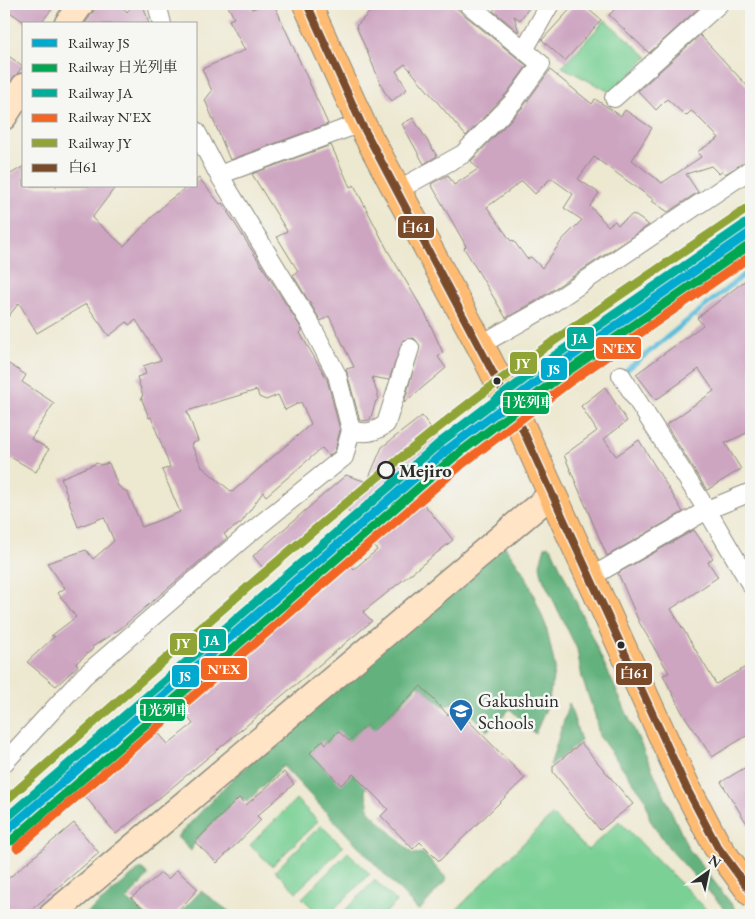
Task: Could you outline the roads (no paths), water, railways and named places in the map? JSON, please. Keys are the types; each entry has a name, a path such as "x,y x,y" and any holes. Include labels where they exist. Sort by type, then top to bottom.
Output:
{"main road":[{"path":"307,4 361,123 484,352 521,426 686,787 718,846 751,892"}],"street":[{"path":"67,22 80,4"},
{"path":"157,4 162,22"},
{"path":"396,191 463,154 515,100 540,64 468,4"},
{"path":"524,50 550,4"},
{"path":"614,98 719,4"},
{"path":"4,117 22,89"},
{"path":"219,175 361,123"},
{"path":"4,763 84,676 246,536 344,457 351,430 337,376 310,323 219,175 198,135"},
{"path":"484,352 542,310 751,169"},
{"path":"351,430 361,433 376,431 386,424 410,348"},
{"path":"621,375 707,510 751,585"},
{"path":"591,576 707,510 751,492"},
{"path":"52,915 552,494"}],"waterway":[{"path":"623,373 751,269"}],"rail line":[{"name":"JY","path":"4,802 270,568 434,431 550,343 751,206"},
{"name":"JA","path":"4,820 442,441 553,357 745,224"},
{"name":"JS","path":"4,833 448,449 559,365 751,232"},
{"name":"日光列車","path":"11,841 454,457 565,373 751,244"},
{"name":"N'EX","path":"17,848 461,465 571,381 751,256"}],"place":[{"name":"Mejiro","path":"386,470"},
{"name":"Gakushuin Schools","path":"461,732"}]}
